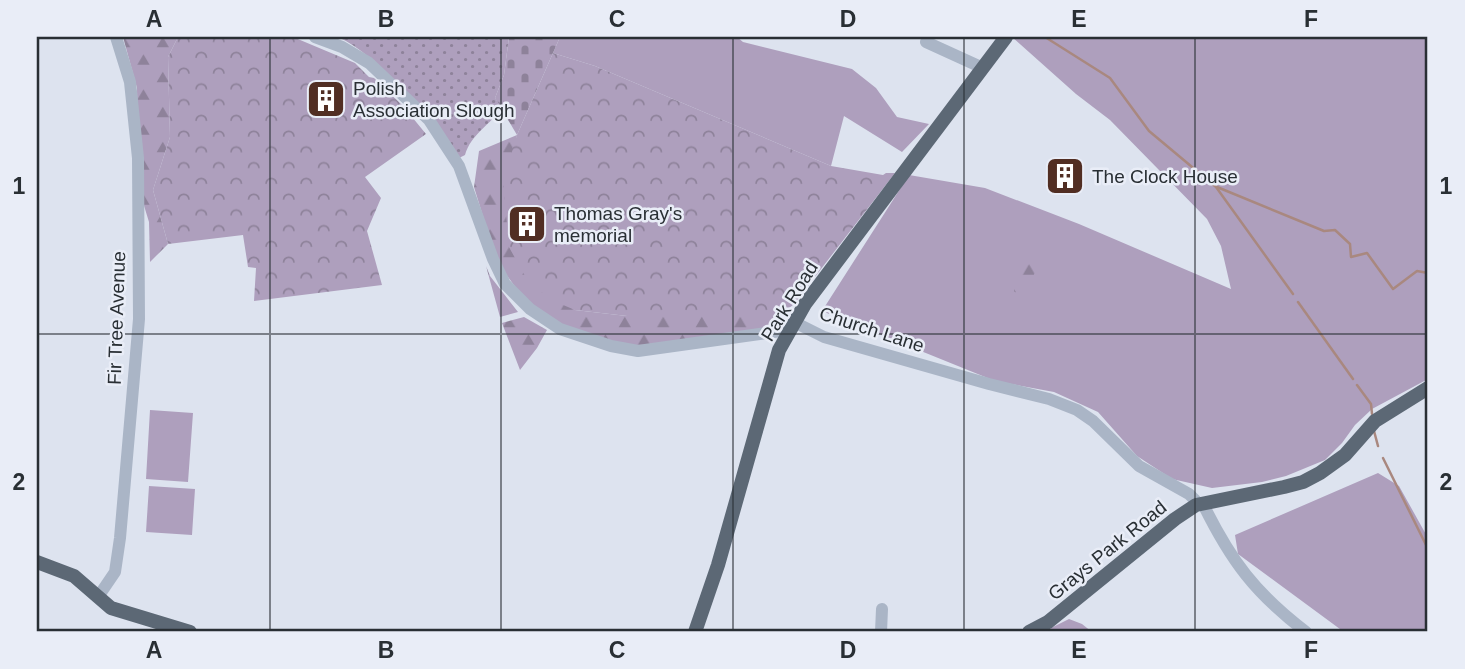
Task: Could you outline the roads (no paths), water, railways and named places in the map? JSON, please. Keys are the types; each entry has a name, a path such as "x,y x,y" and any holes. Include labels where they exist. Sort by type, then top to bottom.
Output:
{"main road":[{"name":"Park Road","path":"695,632 718,565 779,350 805,304 1006,37"},
{"name":"Grays Park Road","path":"1029,632 1048,622 1175,519 1199,504 1303,482 1345,455 1375,421 1428,388"},
{"path":"37,562 74,576 111,608 190,632"}],"street":[{"name":"Fir Tree Avenue","path":"97,597 115,572 139,319 138,158 130,82 116,37"},
{"name":"Church Lane","path":"315,37 342,47 369,63 429,120 459,166 493,259 505,284 530,309 560,329 611,346 638,351 781,331 798,324 824,337 1049,399 1077,410 1093,421 1139,466 1189,494 1199,504"},
{"path":"926,42 983,68"},
{"path":"1199,504 1254,587 1306,632"},
{"path":"881,632 882,609"}],"waterway":[{"path":"1045,37 1110,78 1149,131 1216,187 1293,294"},
{"path":"1217,187 1324,231 1335,230 1350,244 1351,257 1367,253 1393,289 1417,271 1428,273"},
{"path":"1298,302 1353,379"},
{"path":"1357,385 1371,404 1372,414"},
{"path":"1374,431 1378,446"},
{"path":"1383,458 1428,549"}],"place":[{"name":"Polish Association Slough","path":"326,99"},
{"name":"The Clock House","path":"1065,176"},
{"name":"Thomas Gray's memorial","path":"527,224"}]}
